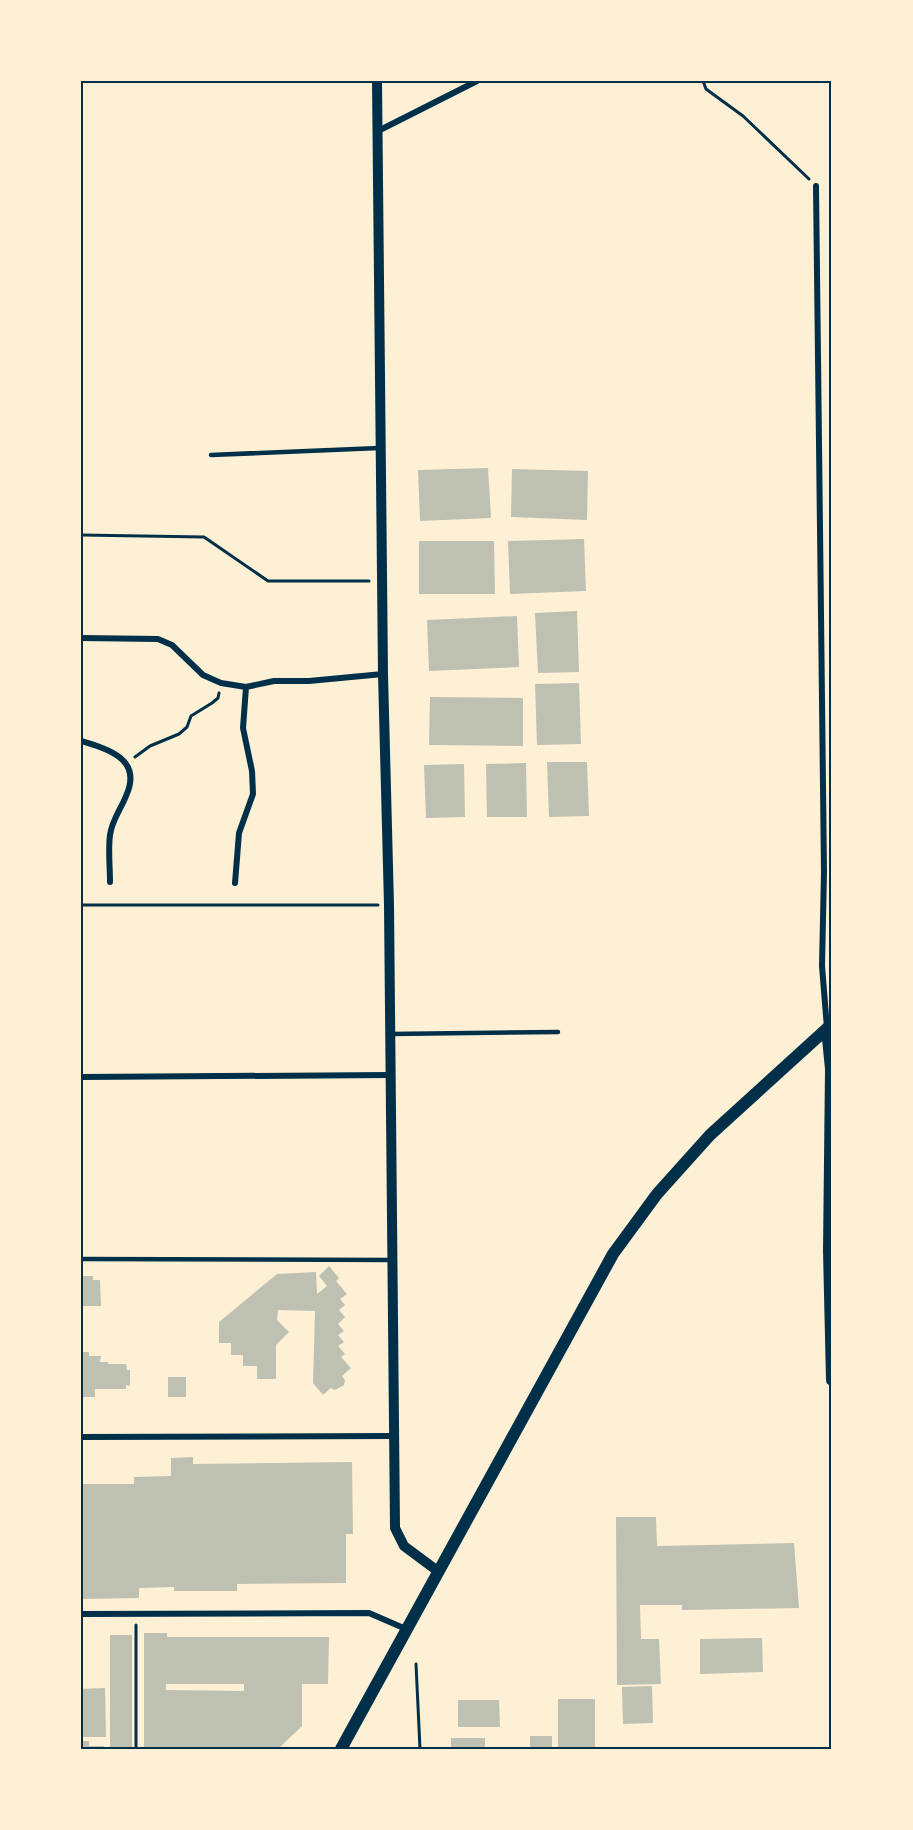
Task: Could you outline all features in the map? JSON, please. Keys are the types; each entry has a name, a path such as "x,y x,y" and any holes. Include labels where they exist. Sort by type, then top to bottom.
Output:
{"main road":[{"path":"829,1027 832,1380"},
{"path":"340,1749 613,1254 657,1194 710,1135 829,1027"}],"street":[{"path":"376,81 383,674 389,905 395,1528 404,1546 438,1572"},
{"path":"377,131 477,81"},
{"path":"816,186 824,872 822,966 829,1027"},
{"path":"81,638 158,639 172,645 203,675 221,683 246,687 274,681 309,681 383,674"},
{"path":"235,883 239,833 253,794 252,771 243,728 246,687"},
{"path":"81,741 117,754 126,762 130,778 127,794 117,812 110,834 110,882"},
{"path":"81,1077 390,1075"},
{"path":"81,1437 393,1436"},
{"path":"81,1614 369,1613 406,1629"}],"lane":[{"path":"211,455 382,448"},
{"path":"390,1034 558,1032"},
{"path":"81,1259 392,1260"}],"path":[{"path":"703,81 706,89 743,116 816,186"},
{"path":"81,535 204,537 268,581 383,581"},
{"path":"126,762 150,746 159,744 187,728 191,716 218,698 220,688"},
{"path":"81,905 389,905"},
{"path":"136,1614 136,1749"},
{"path":"416,1664 420,1749"}],"building":[{"path":"488,468 491,518 420,521 418,470"},
{"path":"512,469 588,471 587,520 511,517"},
{"path":"584,539 586,591 510,594 508,541"},
{"path":"419,541 494,541 495,594 419,594"},
{"path":"577,611 579,672 538,673 535,613"},
{"path":"517,616 519,667 429,671 427,620"},
{"path":"579,683 581,744 537,745 535,684"},
{"path":"430,697 523,698 523,746 429,745"},
{"path":"547,762 587,762 589,816 549,817"},
{"path":"526,763 527,817 487,817 486,764"},
{"path":"464,764 465,817 426,818 424,765"},
{"path":"329,1266 339,1278 336,1281 347,1294 340,1299 345,1305 339,1310 345,1317 338,1324 344,1331 338,1335 344,1342 338,1346 345,1354 341,1357 351,1368 342,1376 345,1380 344,1385 335,1390 331,1388 323,1395 313,1383 315,1311 278,1310 277,1320 289,1332 276,1345 276,1379 257,1379 257,1366 243,1366 243,1355 231,1355 231,1343 219,1343 219,1322 277,1274 316,1272 317,1294 327,1286 319,1276"},
{"path":"81,1276 93,1276 93,1280 100,1280 101,1306 81,1306"},
{"path":"81,1352 89,1352 89,1356 101,1356 100,1362 126,1364 127,1370 130,1370 130,1386 126,1385 126,1389 95,1389 95,1397 81,1397"},
{"path":"168,1377 186,1377 186,1397 168,1397"},
{"path":"193,1457 193,1464 352,1462 353,1534 346,1534 346,1583 237,1584 237,1591 174,1591 174,1587 139,1588 139,1598 81,1599 81,1484 134,1484 134,1477 171,1476 171,1458"},
{"path":"616,1517 656,1517 657,1546 794,1543 799,1608 682,1610 682,1605 640,1605 641,1639 659,1639 661,1684 617,1685"},
{"path":"144,1633 167,1633 167,1637 329,1637 328,1684 302,1684 302,1726 278,1749 144,1749","holes":["166,1684 244,1684 244,1691 166,1690"]},
{"path":"110,1635 132,1635 132,1749 110,1749"},
{"path":"762,1638 763,1672 700,1674 700,1639"},
{"path":"652,1686 653,1723 623,1724 622,1687"},
{"path":"105,1688 106,1737 81,1737 81,1689"},
{"path":"558,1699 595,1699 595,1749 558,1749"},
{"path":"458,1700 499,1700 500,1727 458,1727"},
{"path":"530,1736 552,1736 552,1749 530,1749"},
{"path":"451,1738 485,1738 485,1749 451,1749"},
{"path":"81,1741 89,1741 89,1746 104,1746 104,1749 81,1749"}]}
